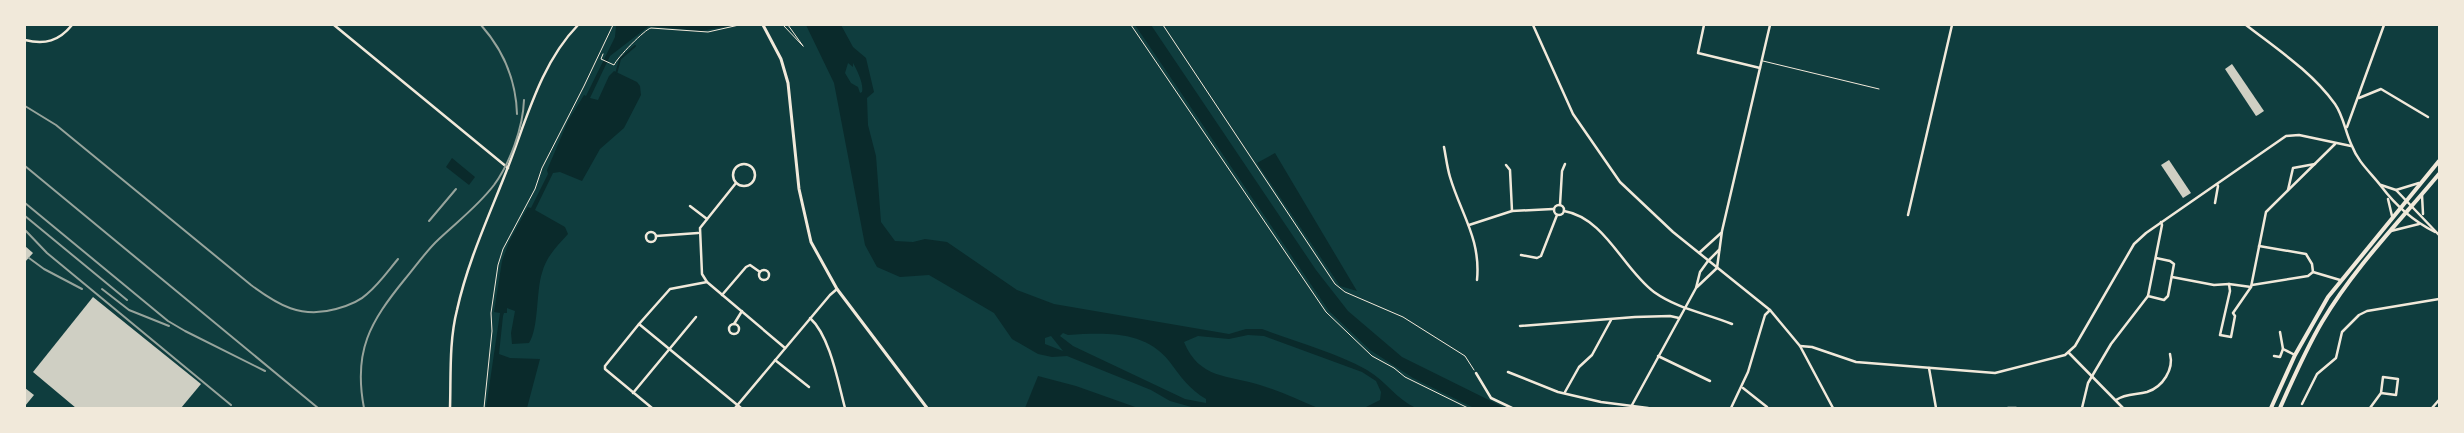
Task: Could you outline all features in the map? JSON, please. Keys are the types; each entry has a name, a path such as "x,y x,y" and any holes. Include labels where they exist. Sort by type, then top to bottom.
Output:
{"main road":[{"path":"763,25 773,42 786,72 799,189 808,235 818,258 837,290 927,408"},
{"path":"2280,408 2322,321 2350,280 2390,232 2421,182 2439,161"},
{"path":"2271,408 2311,323 2340,280 2392,216 2403,211 2409,203 2422,195 2439,174"}],"street":[{"path":"25,40 46,43 57,40 72,25"},
{"path":"334,25 508,168"},
{"path":"450,408 456,311 466,276 539,85 552,58 563,41 578,25"},
{"path":"1533,25 1573,114 1627,190 1699,253 1770,310 1800,346 1833,408"},
{"path":"1704,25 1698,53 1760,68"},
{"path":"1696,288 1717,268 1722,231 1770,25"},
{"path":"1908,215 1952,25"},
{"path":"2246,25 2313,78 2335,104 2346,126 2351,146 2388,198 2419,224 2439,235"},
{"path":"2346,126 2359,98 2384,25"},
{"path":"2359,98 2381,89 2428,117"},
{"path":"1800,346 1812,347 1856,362 1995,373 2069,353 2075,346 2134,244 2161,222 2286,136 2299,135 2351,146"},
{"path":"2229,284 2227,312 2220,335 2231,337 2235,316 2233,313 2251,286 2266,212 2335,143"},
{"path":"1444,147 1450,177 1475,243 1478,263 1477,280"},
{"path":"745,164 752,167 755,173 752,182 743,186 736,183 733,176 737,166 745,164"},
{"path":"1565,164 1562,171 1560,205 1564,211 1582,218 1596,228 1640,279 1654,292 1684,309 1732,324"},
{"path":"2288,190 2293,168 2315,164"},
{"path":"1506,165 1510,170 1512,211"},
{"path":"2396,190 2421,182"},
{"path":"736,183 698,233 702,274 707,282 786,348"},
{"path":"2215,203 2217,184"},
{"path":"2380,185 2396,190 2423,216 2435,232"},
{"path":"2422,195 2423,216"},
{"path":"2388,198 2392,216"},
{"path":"1469,225 1512,211 1554,209 1560,205"},
{"path":"690,206 707,219"},
{"path":"1554,209 1557,215"},
{"path":"1521,255 1541,256 1557,215 1564,211"},
{"path":"2082,408 2088,383 2111,344 2148,296 2161,222"},
{"path":"2390,232 2419,224"},
{"path":"1699,253 1722,231"},
{"path":"656,236 698,233"},
{"path":"2259,246 2306,254 2312,264 2313,272"},
{"path":"1632,405 1696,288 1700,272 1708,260 1719,250"},
{"path":"2148,296 2164,300 2168,296 2172,277 2174,264 2170,261 2156,258"},
{"path":"722,295 746,267 750,265 760,272 764,270 769,274 768,278 763,280 759,277 760,272"},
{"path":"2313,272 2340,280"},
{"path":"2172,277 2214,285 2251,286 2308,276 2313,272"},
{"path":"652,408 606,370 605,366 670,289 707,282"},
{"path":"736,407 810,318 830,295 837,290"},
{"path":"2302,404 2317,374 2336,358 2342,332 2359,315 2367,311 2439,299"},
{"path":"1731,408 1742,388 1765,315 1770,310"},
{"path":"734,324 739,330 733,334 729,328 734,324 742,311"},
{"path":"2227,312 2233,313"},
{"path":"1520,326 1670,316 1679,318"},
{"path":"633,393 696,317"},
{"path":"810,318 819,329 834,368 845,408"},
{"path":"1565,392 1579,367 1592,354 1611,319"},
{"path":"639,324 736,407 741,408"},
{"path":"2274,356 2280,357 2283,349 2280,332"},
{"path":"2283,349 2295,355"},
{"path":"2069,353 2123,408"},
{"path":"2116,400 2124,395 2148,392 2154,388 2165,378 2170,369 2172,362 2170,354"},
{"path":"1658,356 1710,381"},
{"path":"775,360 810,387"},
{"path":"1929,368 1936,408"},
{"path":"1508,372 1558,392 1565,392 1601,402 1648,408"},
{"path":"1476,373 1491,398 1512,408"},
{"path":"2370,408 2381,393 2383,377 2398,379 2396,395 2381,393"},
{"path":"1742,388 1767,407"},
{"path":"2432,408 2439,400"},
{"path":"2008,408 2016,408"}],"lane":[{"path":"484,408 492,332 491,313 500,257 535,189 542,168 613,25"},
{"path":"1762,60 1879,89"}],"path":[{"path":"604,54 601,59 614,65 617,59 647,29 658,27 708,32 740,25"},
{"path":"783,25 802,47 788,25"},
{"path":"1130,25 1326,312 1372,356 1394,368 1405,377 1468,408"},
{"path":"1163,25 1335,284 1345,292 1403,317 1465,356 1476,373"}],"water":[{"path":"616,25 733,25 701,31 649,26 610,56 590,98 598,100 609,76 614,71 637,82 640,86 641,95 624,128 600,149 582,181 560,172 553,173 535,210 565,227 568,234 552,252 544,267 540,281 536,319 529,343 512,344 511,333 515,311 507,308 507,313 504,313 503,316 499,354 510,358 540,359 527,408 486,408 500,313 494,312 502,261 509,242 528,207 531,208 548,174 547,170 568,121 584,95 586,96 615,37"},
{"path":"806,25 841,25 853,47 866,58 874,92 867,98 868,125 876,156 881,222 895,241 913,242 925,239 947,242 1017,290 1054,304 1229,334 1246,329 1262,329 1329,353 1367,370 1403,400 1416,408 1350,408 1366,407 1380,400 1381,392 1376,381 1362,372 1264,336 1248,335 1229,339 1198,336 1184,342 1190,354 1198,363 1216,374 1267,387 1318,408 1195,408 1170,401 1151,390 1067,356 1052,357 1038,354 1012,339 994,313 929,275 900,277 877,267 865,245 834,83","holes":["848,63 853,67 853,63 860,77 862,85 862,92 860,93 858,87 851,83 845,73","1063,333 1068,335 1109,334 1136,339 1148,344 1169,361 1190,387 1206,399 1206,403 1185,399 1073,346 1060,336","1051,336 1063,351 1045,344 1045,338"]},
{"path":"1135,25 1151,25 1316,270 1348,311 1402,357 1505,408 1474,408 1413,378 1370,350 1329,311"},
{"path":"1275,153 1357,291 1340,286 1257,163"},
{"path":"452,158 475,177 469,185 446,167"},
{"path":"1038,376 1076,386 1138,408 1025,408"}],"building":[{"path":"2232,64 2264,111 2256,116 2225,69"},
{"path":"2169,160 2191,193 2183,198 2161,165"},
{"path":"25,246 33,253 25,262"},
{"path":"93,297 201,384 181,408 76,408 33,372"},
{"path":"25,388 34,395 25,406"}],"waterway":[{"path":"616,74 620,59 635,46"}],"railway":[{"path":"481,25 496,45 507,66 514,89 517,114"},
{"path":"364,408 361,388 363,353 367,338 374,324 382,309 430,248 475,207 494,185 515,145 524,100"},
{"path":"25,106 56,125 251,285 271,299 290,308 301,311 323,312 353,303 371,290 398,259"},
{"path":"25,166 318,408"},
{"path":"429,221 456,189"},
{"path":"25,203 168,321 265,371"},
{"path":"25,216 127,300"},
{"path":"25,230 47,253 231,405"},
{"path":"29,258 44,269 82,289"},
{"path":"102,289 129,310 169,326"}]}
